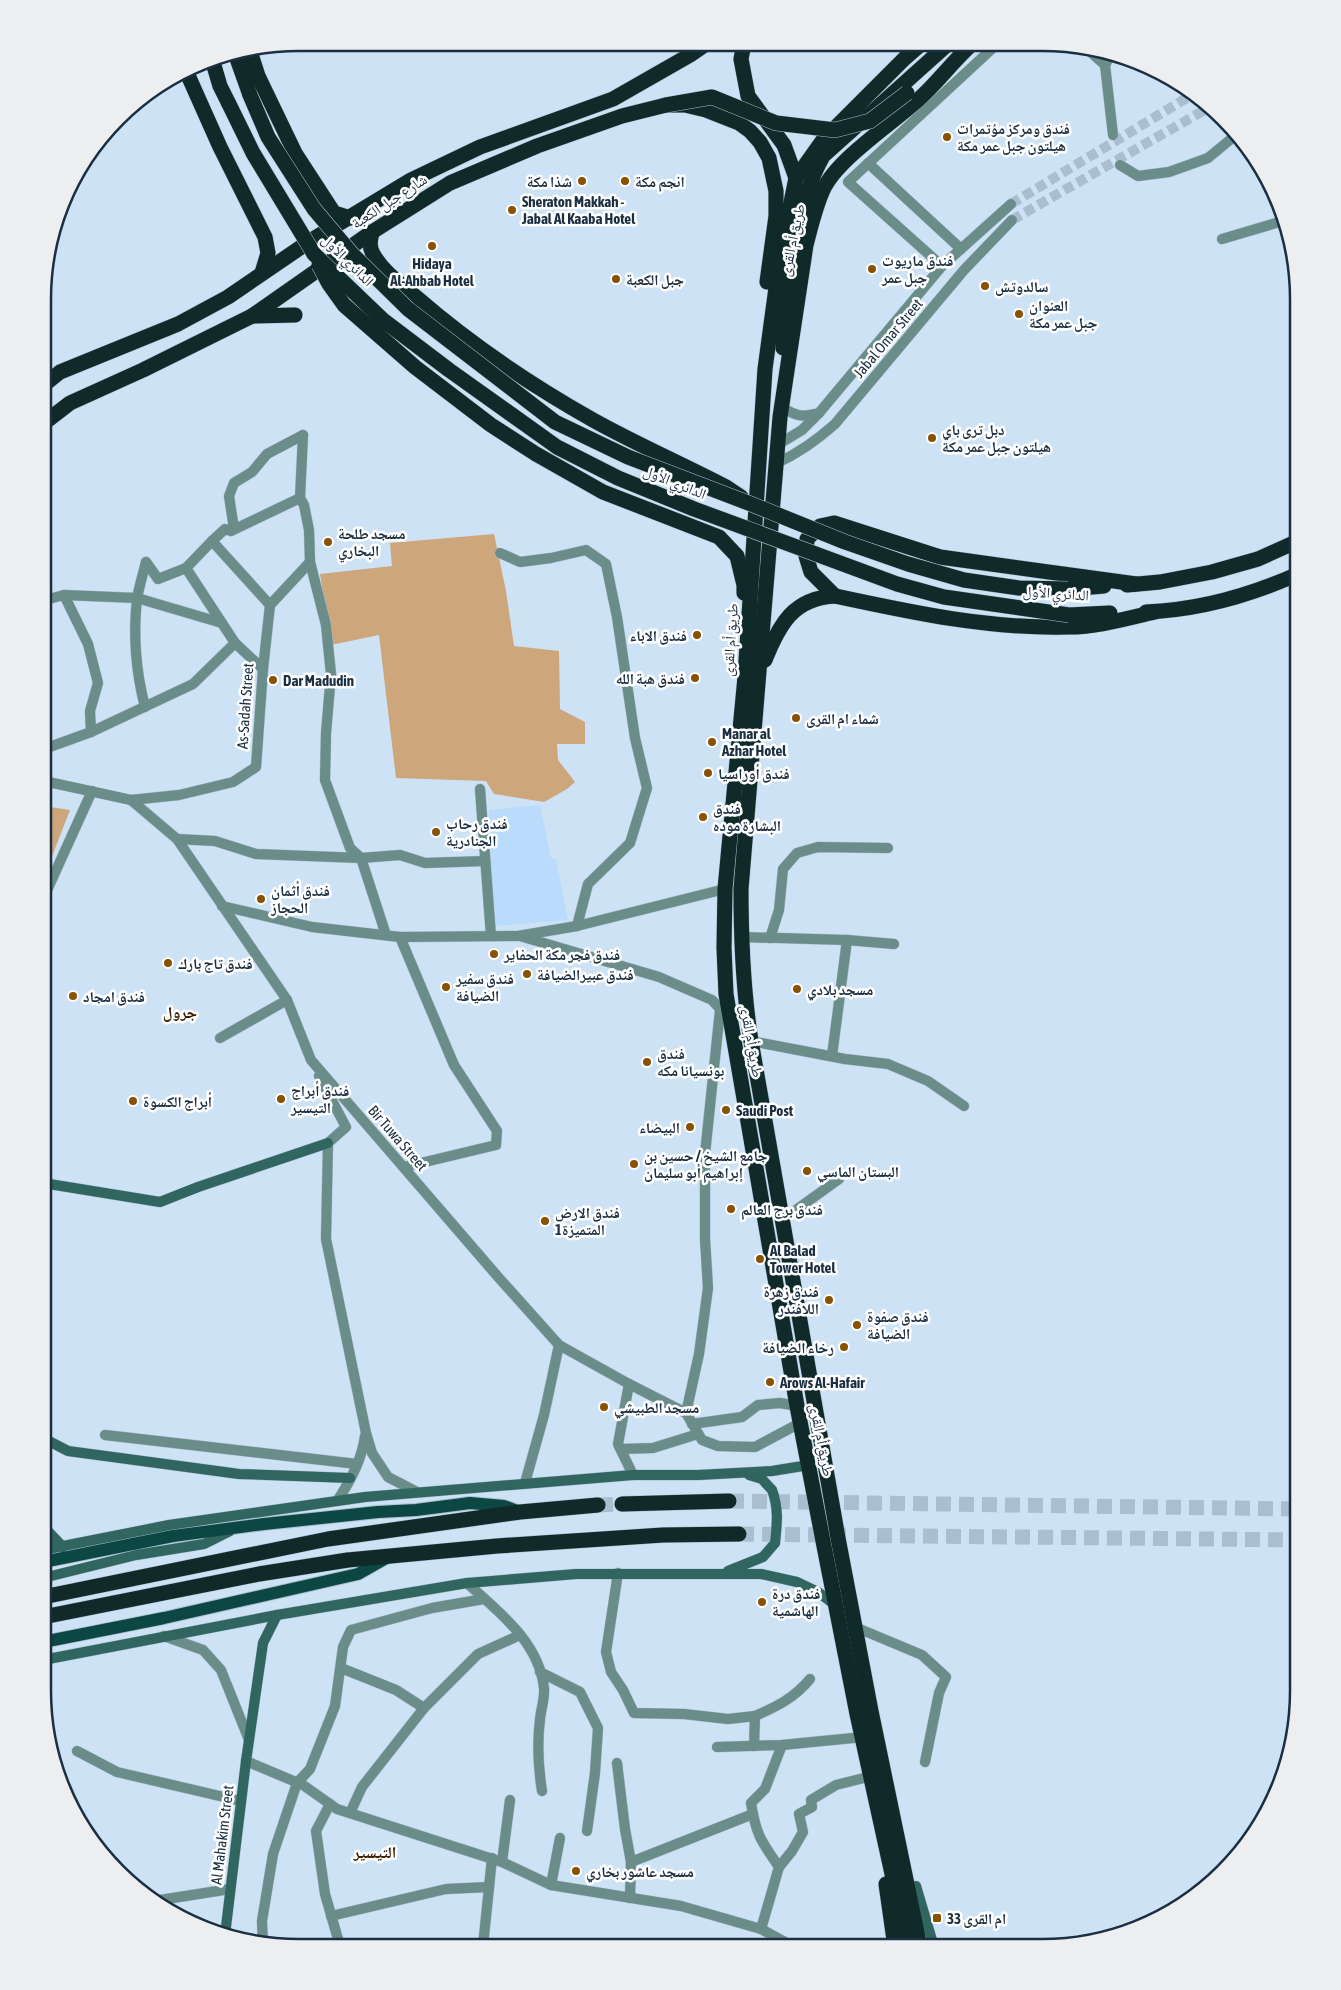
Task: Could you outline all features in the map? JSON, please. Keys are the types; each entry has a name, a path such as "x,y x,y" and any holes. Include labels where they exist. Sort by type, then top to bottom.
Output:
{"highway":[{"name":"شارع جبل الكعبة","path":"51,379 60,372 178,324 228,297 310,241 411,180 480,147 613,99 696,51"},
{"path":"743,51 741,60 748,96 784,145 796,178"},
{"name":"طريق أم القرى","path":"895,1855 877,1778 854,1627 744,1001 741,889 765,369 778,273 796,178 823,140 913,51"},
{"name":"طريق أم القرى","path":"877,1778 863,1737 835,1605 725,1015 725,889 779,444 786,305 795,243 805,197 812,175 823,156 940,51"},
{"name":"طريق أم القرى","path":"781,412 806,245 824,188 841,165 921,98 964,51"},
{"path":"252,56 258,76 295,153 334,212 350,218"},
{"path":"666,105 712,97 776,122 835,130 870,121 957,58"},
{"name":"الدائري الأول","path":"237,59 268,138 314,209 352,254 408,309 555,422 628,457 845,542 908,564 964,580 1019,588 1068,589 1160,582 1212,572 1258,559 1290,545"},
{"name":"الدائري الأول","path":"214,66 220,86 253,153 314,254 383,320 449,370 557,448 618,478 694,509 897,584 944,597 1070,621 1155,612 1215,603 1290,577"},
{"path":"190,77 220,147 265,236 268,253 262,273"},
{"name":"شارع جبل الكعبة","path":"51,418 70,403 143,370 252,316 372,232 450,182 537,146 622,116 666,105 685,105 706,110 750,130"},
{"name":"طريق أم القرى","path":"750,130 760,142 769,158 776,191 776,216 762,343 765,369"},
{"path":"372,232 369,245 373,255 388,273 436,314 502,363 554,398 595,422 726,487 751,504"},
{"path":"314,254 329,284 344,305 415,367 491,425 536,454 603,492 719,537 736,556 744,585 752,675"},
{"path":"252,316 295,315"},
{"path":"835,596 811,572 806,556 808,538 820,526 834,523 940,557 1136,584"},
{"path":"752,675 786,618 799,606 824,597 835,596 944,619 1010,626 1070,621"},
{"path":"725,1015 751,1042"},
{"path":"622,1504 729,1501"},
{"path":"51,1595 328,1539 520,1512 598,1505"},
{"path":"51,1614 259,1574 348,1560 526,1544 663,1536 739,1534"},
{"path":"877,1778 916,1886"},
{"path":"877,1778 894,1939"},
{"path":"895,1855 907,1939"},
{"path":"895,1855 918,1939"}],"main road":[{"path":"51,1560 174,1536 237,1527 378,1512 416,1510 470,1503 504,1506 520,1512"},
{"path":"51,1640 164,1618 358,1574 389,1556"}],"street":[{"path":"942,266 848,182 988,51"},
{"path":"1096,58 1104,65 1114,135"},
{"path":"1104,65 1107,60"},
{"path":"1120,165 1138,176 1169,172 1208,158 1231,139"},
{"path":"868,163 961,249"},
{"name":"Jabal Omar Street","path":"779,444 802,430 819,413 942,266 1010,204"},
{"name":"Jabal Omar Street","path":"777,463 795,455 835,424 964,270 1012,220"},
{"path":"1222,239 1278,223"},
{"path":"951,258 964,270"},
{"path":"781,412 804,417 819,413"},
{"path":"234,530 229,496 234,483 252,472 268,454 303,435 300,498 304,505 310,530 310,562 326,625 331,674 326,733 325,780 350,848 361,858 386,935"},
{"path":"145,707 139,681 135,644 137,598 146,562 158,579 186,568 225,529 234,530 300,498"},
{"path":"212,541 270,605 310,562"},
{"path":"500,553 520,562 551,558 586,550 606,564 618,617 635,738 647,788 630,843 588,884 577,926"},
{"path":"186,568 235,643 263,669"},
{"path":"51,598 64,595 137,598 222,622"},
{"path":"64,595 88,644 98,683 90,711 92,732"},
{"name":"As-Sadah Street","path":"131,800 179,795 233,782 256,767 270,605"},
{"path":"51,746 92,732 193,684 235,643"},
{"name":"Bir Tuwa Street","path":"51,781 131,800 177,839 287,1000 311,1060 499,1278 560,1345 629,1384 686,1413"},
{"path":"480,789 491,936"},
{"path":"51,882 92,791"},
{"path":"177,839 215,841 256,854 361,858 400,855 425,863 485,861"},
{"path":"770,938 779,910 783,869 797,853 818,847 888,848"},
{"path":"222,906 312,927 400,937 518,936 577,926 725,889"},
{"path":"518,936 660,977 712,1000 725,1015 704,1154 705,1239 708,1288 699,1354 686,1413 702,1440 718,1446 754,1447 800,1422"},
{"path":"400,937 454,1064 497,1131 496,1145 404,1167"},
{"path":"741,937 847,940 894,944"},
{"path":"832,1056 847,940"},
{"path":"220,1038 287,1000"},
{"path":"751,1042 845,1059 888,1064 928,1081 964,1106"},
{"path":"51,1185 160,1202 198,1187 328,1143 346,1127 311,1060"},
{"path":"328,1143 326,1239 366,1433 372,1453 388,1477 417,1492"},
{"path":"782,1220 839,1179"},
{"path":"525,1483 544,1415 560,1345"},
{"path":"629,1384 618,1444 633,1476"},
{"path":"692,1424 742,1417 758,1404 780,1403 797,1406"},
{"path":"337,1501 357,1464 363,1449 366,1433"},
{"path":"105,1434 357,1464"},
{"path":"620,1449 653,1448 698,1434"},
{"path":"51,1442 68,1451 239,1474 350,1478"},
{"path":"51,1549 169,1525 337,1501 417,1492 633,1476 772,1471 809,1466"},
{"path":"722,1573 763,1557 775,1543 778,1515 772,1490 762,1479 738,1472"},
{"path":"51,1576 136,1555 204,1544 237,1527"},
{"path":"51,1534 63,1547"},
{"path":"618,1573 606,1652 611,1672 623,1690 634,1713 684,1714 728,1719 755,1716 798,1694 810,1679"},
{"path":"51,1658 277,1615 467,1583 576,1574 761,1574 797,1582 818,1592 835,1605"},
{"path":"467,1583 508,1620 538,1660 544,1690 540,1718 538,1760 542,1791"},
{"path":"263,1936 262,1921 273,1854 297,1783 310,1769 336,1706 343,1647 351,1630 432,1608 484,1599"},
{"name":"Al Mahakim Street","path":"226,1928 262,1643 277,1615"},
{"path":"854,1627 922,1655 946,1677 939,1693 925,1762"},
{"path":"350,1813 362,1787 424,1708 478,1654 520,1634"},
{"path":"164,1636 203,1650 221,1670 249,1740"},
{"path":"341,1668 396,1690 424,1708"},
{"path":"540,1672 580,1692 598,1728 595,1773 587,1830"},
{"path":"754,1746 755,1716"},
{"path":"717,1747 782,1745 863,1737"},
{"path":"779,1867 758,1837 751,1804 765,1789 782,1745"},
{"path":"77,1751 117,1772 241,1801"},
{"path":"246,1761 297,1783 337,1809 492,1858 551,1886 681,1906 761,1929 779,1939"},
{"path":"617,1763 631,1862 630,1898"},
{"path":"761,1929 779,1867 792,1851 803,1832 799,1814 812,1807 811,1800 836,1785 877,1778"},
{"path":"502,1862 510,1800"},
{"path":"330,1804 316,1831 325,1894 338,1939"},
{"path":"631,1862 752,1814"},
{"path":"551,1886 560,1838"},
{"path":"484,1939 492,1858"},
{"path":"916,1886 932,1939"},
{"path":"331,1916 446,1889 489,1887"},
{"path":"165,1899 230,1889"}],"shaded area":[{"path":"494,534 506,591 514,646 559,651 560,709 585,722 585,744 557,744 558,760 575,782 567,789 544,802 494,794 486,781 396,778 379,635 331,645 320,574 392,566 390,543"},
{"path":"540,805 551,858 556,859 568,920 496,926 489,810"},
{"path":"51,807 70,810 51,859"}],"tunnel":[{"path":"1011,204 1187,98"},
{"path":"1012,220 1203,111"},
{"path":"729,1501 1290,1509"},
{"path":"598,1505 622,1504"},
{"path":"739,1534 1290,1540"}],"place":[{"name":"فندق ومركز مؤتمرات هيلتون جبل عمر مكة","path":"947,137"},
{"name":"شذا مكة","path":"582,181"},
{"name":"انجم مكة","path":"625,181"},
{"name":"Sheraton Makkah - Jabal Al Kaaba Hotel","path":"512,210"},
{"name":"Hidaya Al-Ahbab Hotel","path":"432,246"},
{"name":"فندق ماريوت جبل عمر","path":"872,269"},
{"name":"جبل الكعبة","path":"616,279"},
{"name":"سالدوتش","path":"985,286"},
{"name":"العنوان جبل عمر مكة","path":"1019,314"},
{"name":"دبل ترى باي هيلتون جبل عمر مكة","path":"932,438"},
{"name":"مسجد طلحة البخاري","path":"328,542"},
{"name":"فندق الاباء","path":"697,635"},
{"name":"فندق هبة الله","path":"695,678"},
{"name":"Dar Madudin","path":"273,680"},
{"name":"شماء ام القرى","path":"796,718"},
{"name":"Manar al Azhar Hotel","path":"712,742"},
{"name":"فندق أوراسيا","path":"708,773"},
{"name":"فندق البشارة موده","path":"703,817"},
{"name":"فندق رحاب الجنادرية","path":"436,832"},
{"name":"فندق أثمان الحجاز","path":"261,899"},
{"name":"فندق فجر مكة الحفاير","path":"494,954"},
{"name":"فندق تاج بارك","path":"168,963"},
{"name":"فندق عبيرالضيافة","path":"527,974"},
{"name":"فندق سفير الضيافة","path":"446,987"},
{"name":"مسجد بلادي","path":"797,989"},
{"name":"فندق امجاد","path":"73,996"},
{"name":"فندق بونسيانا مكه","path":"647,1062"},
{"name":"فندق أبراج التيسير","path":"281,1099"},
{"name":"أبراج الكسوة","path":"133,1101"},
{"name":"Saudi Post","path":"726,1110"},
{"name":"البيضاء","path":"690,1127"},
{"name":"جامع الشيخ / حسين بن إبراهيم أبو سليمان","path":"634,1164"},
{"name":"البستان الماسي","path":"807,1171"},
{"name":"فندق برج العالم","path":"731,1209"},
{"name":"فندق الارض المتميزة1","path":"545,1221"},
{"name":"Al Balad Tower Hotel","path":"760,1259"},
{"name":"فندق زهرة اللافندر","path":"829,1300"},
{"name":"فندق صفوة الضيافة","path":"857,1325"},
{"name":"رخاء الضيافة","path":"844,1347"},
{"name":"Arows Al-Hafair","path":"770,1382"},
{"name":"مسجد الطبيشي","path":"604,1407"},
{"name":"فندق درة الهاشمية","path":"762,1602"},
{"name":"مسجد عاشور بخاري","path":"576,1871"},
{"name":"ام القرى 33","path":"937,1918"}],"district":[{"name":"جرول","path":"180,1012"},
{"name":"التيسير","path":"375,1852"}]}
